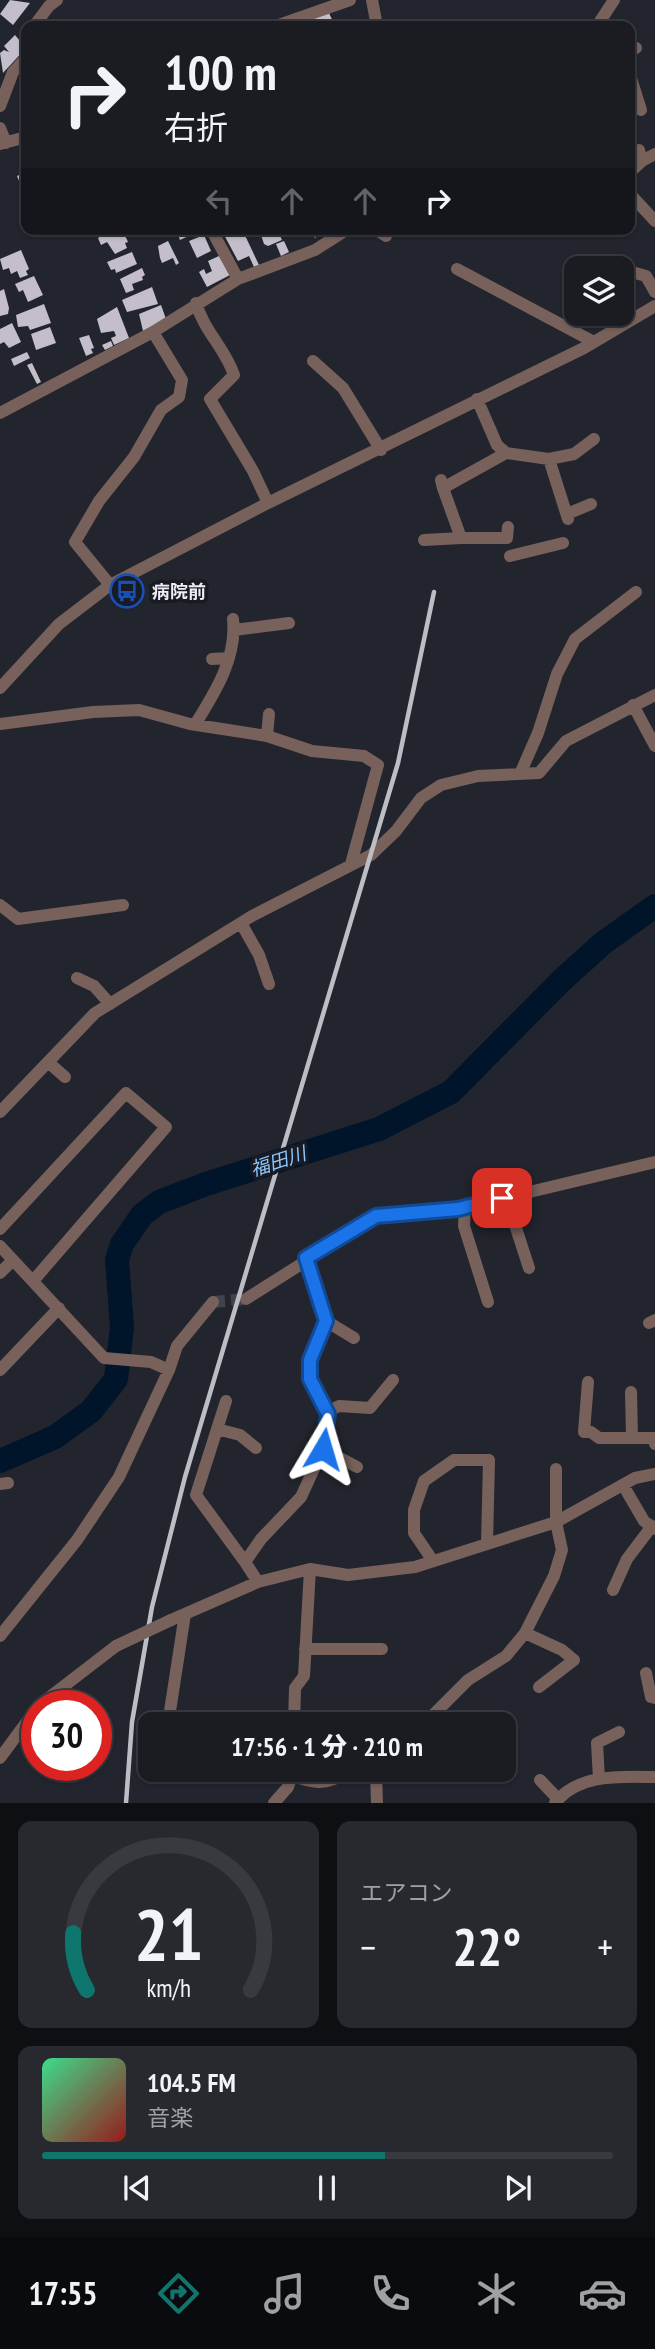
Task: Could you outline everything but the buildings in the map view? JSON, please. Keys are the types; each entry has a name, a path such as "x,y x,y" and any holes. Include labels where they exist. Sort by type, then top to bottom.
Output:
{"street":[{"path":"38,21 57,0"},
{"path":"290,21 350,0"},
{"path":"372,0 376,21"},
{"path":"600,21 614,0"},
{"path":"0,106 13,72 21,63"},
{"path":"638,95 641,110"},
{"path":"0,128 3,144 21,138"},
{"path":"635,165 641,156 655,154"},
{"path":"635,199 655,221"},
{"path":"214,235 238,279"},
{"path":"0,413 153,332 238,279 315,250 329,235"},
{"path":"457,269 594,342"},
{"path":"634,273 646,276 655,292"},
{"path":"196,303 205,327 222,349 234,375 210,399 253,471 268,503"},
{"path":"0,688 60,624 110,585 268,503 382,450 477,399 594,342 655,306"},
{"path":"110,585 75,542 99,501 134,457 161,410 179,397 182,380 153,332"},
{"path":"313,361 343,388 382,450"},
{"path":"477,399 497,444 506,453"},
{"path":"461,538 442,484 506,453 549,460 574,454 594,439"},
{"path":"549,460 568,516 591,504"},
{"path":"424,540 508,532 511,559 564,543"},
{"path":"520,774 538,733 556,674 575,639 636,592"},
{"path":"196,723 214,696 229,658 233,624 289,623"},
{"path":"212,659 229,658"},
{"path":"0,1112 95,1013 241,923 372,855 396,831 421,798 441,785 478,776 539,773 566,741 655,695"},
{"path":"633,705 655,746"},
{"path":"0,724 123,709 139,710 267,737 312,751 364,756 378,765 351,864"},
{"path":"267,737 269,714"},
{"path":"0,905 18,919 122,905"},
{"path":"241,923 259,955 269,984"},
{"path":"77,978 94,985 110,1004"},
{"path":"48,1062 65,1077"},
{"path":"0,1228 126,1093 166,1127 33,1281"},
{"path":"246,1299 306,1258 376,1216 466,1207 655,1162"},
{"path":"506,1197 529,1268"},
{"path":"466,1207 464,1226 488,1302"},
{"path":"0,1246 104,1358 151,1362 169,1370"},
{"path":"245,1562 261,1539 301,1497 323,1449 327,1412 310,1379 310,1360 326,1321 306,1258"},
{"path":"0,1273 13,1260"},
{"path":"0,1636 77,1540 119,1477 169,1370 177,1346 213,1302"},
{"path":"0,1370 58,1308"},
{"path":"326,1321 354,1338"},
{"path":"327,1412 339,1406 370,1408 393,1380"},
{"path":"589,1382 584,1432 591,1432 599,1438 654,1437 655,1444"},
{"path":"631,1392 632,1438"},
{"path":"226,1401 196,1495 258,1583"},
{"path":"217,1429 240,1435 256,1448"},
{"path":"323,1449 357,1467"},
{"path":"433,1561 415,1533 414,1510 424,1481 454,1460 489,1460 487,1544"},
{"path":"436,1712 468,1680 506,1656 525,1633 554,1576 562,1550 556,1522 555,1469"},
{"path":"60,1690 116,1646 258,1583 310,1569 348,1575 415,1567 556,1522 623,1485 655,1474"},
{"path":"613,1590 627,1559 653,1527 645,1521 623,1485"},
{"path":"294,1712 295,1688 304,1676 310,1569"},
{"path":"170,1712 186,1614"},
{"path":"525,1633 562,1650 575,1660 539,1688"},
{"path":"305,1649 382,1649"},
{"path":"646,1673 647,1688 651,1697 655,1698"},
{"path":"0,1758 21,1730"},
{"path":"599,1779 597,1743 619,1732"},
{"path":"540,1780 556,1801 563,1792 599,1779 655,1777"},
{"path":"274,1803 287,1782"},
{"path":"376,1782 377,1803"}],"waterway":[{"name":"福田川","path":"0,1461 55,1437 91,1411 116,1379 122,1327 117,1260 122,1244 142,1215 159,1202 206,1184 379,1129 451,1092 561,981 603,943 655,906"}],"tunnel":[{"path":"213,1302 246,1299"}],"railway":[{"path":"126,1803 132,1722 152,1607 185,1477 398,763 434,592"}],"place":[{"name":"病院前","path":"127,591"}],"route":[{"path":"323,1449 328,1414 310,1379 310,1360 326,1321 306,1258 376,1216 458,1209 502,1198"}]}
